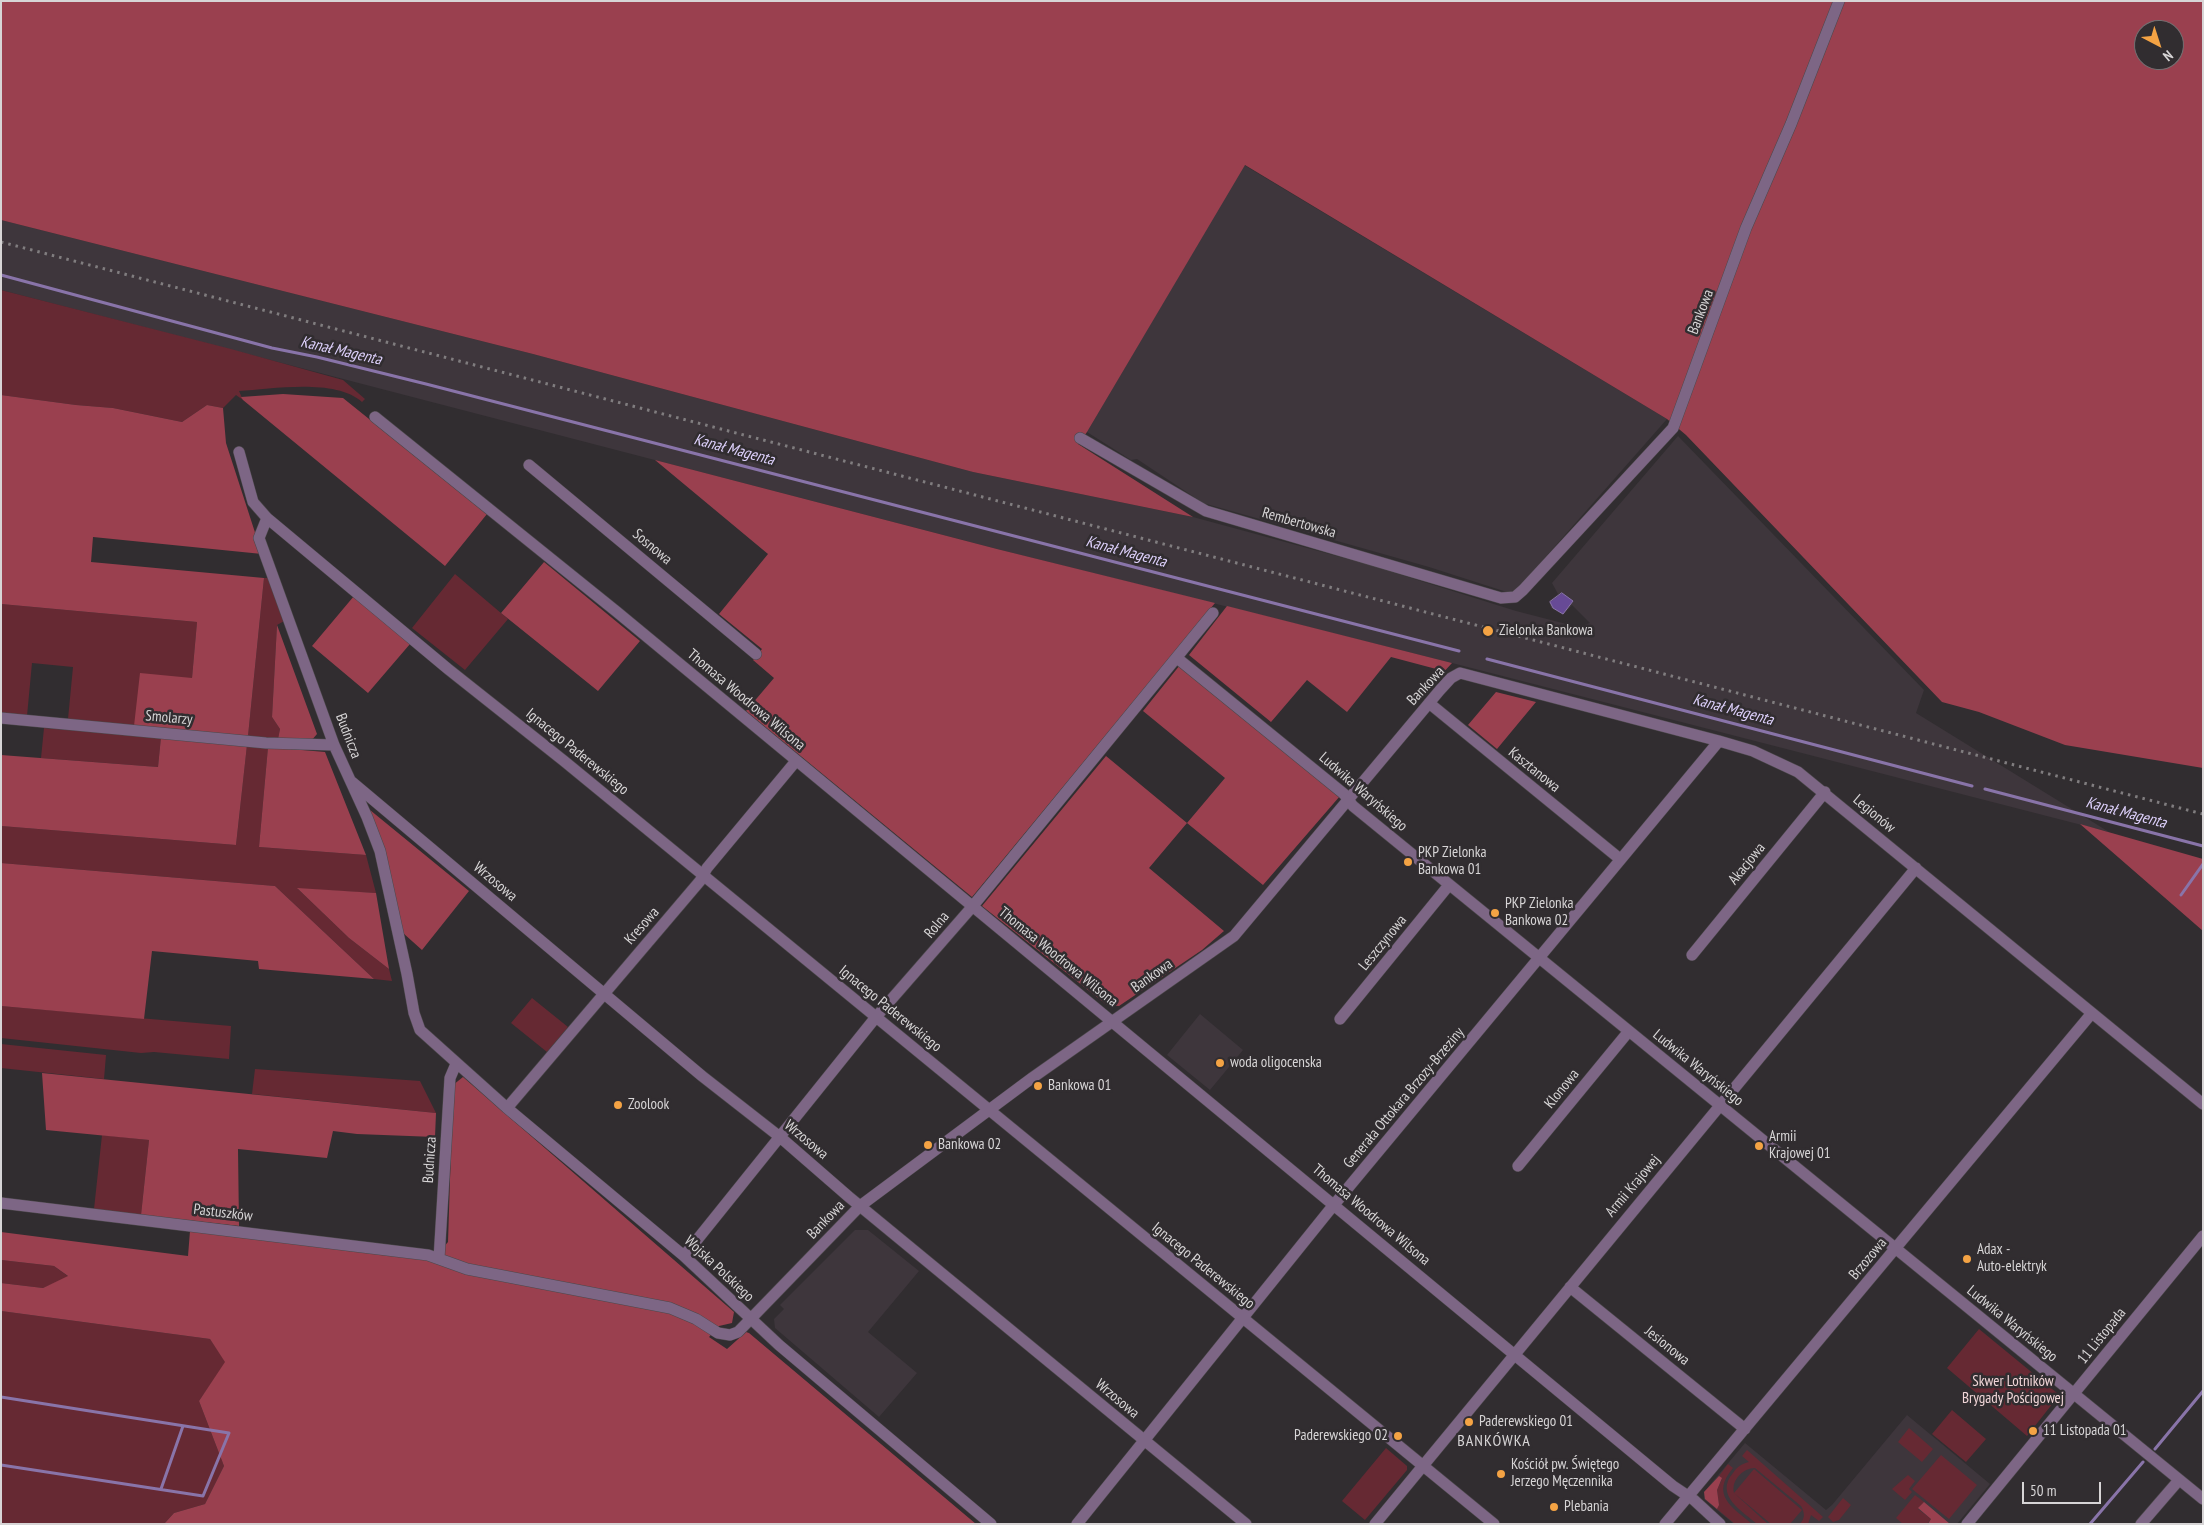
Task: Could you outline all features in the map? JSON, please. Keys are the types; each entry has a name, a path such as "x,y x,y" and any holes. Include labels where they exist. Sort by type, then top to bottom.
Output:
{"street":[{"name":"Bankowa","path":"1523,590 1673,428 1746,228 1791,124 1839,1"},
{"name":"Thomasa Woodrowa Wilsona","path":"374,416 617,612 972,907 1701,1506 1720,1524"},
{"name":"Rembertowska","path":"1080,438 1206,512 1501,598 1514,597 1523,590"},
{"path":"239,452 253,502 267,518"},
{"name":"Sosnowa","path":"529,465 756,654"},
{"name":"Budnicza","path":"267,518 259,538 334,745 367,817 380,851 414,1013 420,1030 426,1038"},
{"name":"Ignacego Paderewskiego","path":"267,518 1494,1524"},
{"name":"Rolna","path":"684,1256 876,1017 972,907 1213,613"},
{"name":"Ludwika Waryńskiego","path":"1177,658 1344,794 1348,802 1449,885 2203,1499"},
{"name":"Bankowa","path":"751,1319 860,1206 989,1109 1234,936 1429,703 1451,678 1460,673"},
{"name":"Legionów","path":"1460,673 1719,741 1753,752 1798,772 1825,792 2203,1104"},
{"name":"Kasztanowa","path":"1429,703 1620,859"},
{"name":"Smolarzy","path":"1,718 266,743 334,745"},
{"name":"Generała Ottokara Brzozy-Brzeziny","path":"1076,1524 1242,1317 1719,741"},
{"name":"Kresowa","path":"507,1108 796,761"},
{"name":"Wrzosowa","path":"348,779 702,1076 780,1137 860,1206 1246,1524"},
{"name":"Akacjowa","path":"1692,955 1825,792"},
{"name":"Armii Krajowej","path":"1375,1524 1916,868"},
{"name":"Leszczynowa","path":"1340,1020 1449,885"},
{"name":"Brzozowa","path":"1665,1524 2092,1013"},
{"name":"Klonowa","path":"1518,1166 1629,1031"},
{"name":"Wojska Polskiego","path":"426,1038 684,1256 751,1319 992,1524"},
{"name":"Budnicza","path":"439,1259 450,1078 456,1064"},
{"name":"Pastuszków","path":"1,1203 428,1254 467,1269 670,1308 723,1335 738,1332 751,1319"},
{"name":"11 Listopada","path":"1967,1524 2203,1236"},
{"name":"Jesionowa","path":"1570,1286 1745,1429"},
{"path":"2141,1524 2179,1480"}],"shaded area":[{"path":"1,1 2203,1 2203,768 2065,745 1979,712 1942,702 1686,435 1667,419 1245,165 1087,432 1078,444 1193,517 973,472 533,354 1,220"},
{"path":"1244,165 1667,419 1513,594 1429,567 1203,503 1137,459 1131,460 1087,432"},
{"path":"1,220 533,354 973,472 1193,517 1370,565 1516,611 1578,627 1590,623 1572,605 1563,615 1551,608 1549,601 1558,594 1552,583 1678,436 1924,690 1916,713 2109,832 1452,663 997,549 1,290"},
{"path":"283,394 343,398 487,514 445,566 241,397"},
{"path":"1,395 113,408 182,422 207,405 223,408 226,443 262,554 93,537 91,562 264,578 248,736 134,726 140,673 192,678 197,622 1,604"},
{"path":"655,460 997,549 1215,603 972,897 746,711 774,678 753,660 762,649 719,614 768,554"},
{"path":"544,562 640,641 598,691 501,613"},
{"path":"1562,593 1573,601 1563,614 1553,608 1550,602"},
{"path":"354,596 410,644 368,693 312,646"},
{"path":"1227,606 1452,663 1441,675 1440,670 1391,657 1347,712 1307,680 1271,722 1189,655"},
{"path":"277,625 317,734 311,741 278,739 280,729 272,717"},
{"path":"1180,665 1340,796 1263,885 1187,823 1225,778 1143,711"},
{"path":"1496,692 1536,702 1497,749 1468,725"},
{"path":"161,737 247,745 236,845 1,826 1,755 158,767"},
{"path":"268,747 325,752 366,855 259,847"},
{"path":"1106,756 1187,823 1149,868 1224,931 1202,950 1119,1006 1107,1005 982,906"},
{"path":"370,810 469,891 422,950 403,933"},
{"path":"2080,824 2203,859 2203,931 2195,924"},
{"path":"1,863 275,886 374,979 259,969 258,961 152,951 144,1019 1,1006"},
{"path":"297,888 376,893 389,969 349,938"},
{"path":"1200,1014 1243,1050 1210,1090 1167,1055"},
{"path":"42,1073 436,1113 435,1137 357,1134 333,1131 327,1158 238,1149 239,1226 141,1215 149,1140 46,1130"},
{"path":"463,1077 734,1312 732,1323 719,1326 709,1337 727,1349 746,1332 749,1333 976,1524 164,1524 174,1513 205,1504 224,1466 199,1401 225,1362 210,1339 1,1311 1,1283 43,1288 68,1276 54,1266 1,1260 1,1232 188,1256 190,1231 434,1258 448,1242 453,1085"},
{"path":"855,1230 868,1230 919,1271 868,1332 917,1373 879,1417 775,1328 774,1319 784,1309 780,1305"},
{"path":"1907,1415 1990,1484 1957,1524 1734,1524 1704,1499 1704,1492 1745,1443 1826,1510"},
{"path":"1719,1476 1722,1478 1717,1490 1719,1505 1717,1509 1705,1499 1704,1492"},
{"path":"1924,1502 1950,1524 1928,1524 1931,1519 1918,1508"}],"green space":[{"path":"1,290 343,380 365,399 362,402 351,395 320,387 286,387 239,391 243,400 236,395 223,408 207,405 182,422 113,408 1,395"},
{"path":"455,574 508,619 465,670 412,628"},
{"path":"264,578 270,578 286,620 277,625 272,717 280,729 278,739 248,736"},
{"path":"1,604 197,622 192,678 134,726 68,719 73,667 32,663 27,716 1,714"},
{"path":"44,728 161,737 158,767 41,758"},
{"path":"247,745 268,747 259,847 366,855 376,893 298,889 349,938 389,969 392,981 374,979 275,886 1,863 1,826 236,845"},
{"path":"532,998 568,1027 547,1052 511,1023"},
{"path":"1,1006 231,1026 229,1059 154,1052 141,1053 1,1038"},
{"path":"1,1044 106,1055 104,1079 1,1068"},
{"path":"255,1069 420,1081 436,1113 252,1094"},
{"path":"102,1135 149,1140 141,1215 94,1209"},
{"path":"1,1260 54,1266 69,1277 43,1288 1,1283"},
{"path":"1,1311 210,1339 226,1362 199,1401 224,1466 205,1504 174,1513 164,1524 1,1524"},
{"name":"Skwer Lotników Brygady Pościgowej","path":"1979,1329 2057,1393 2057,1398 2027,1436 1947,1368"},
{"path":"1952,1410 1986,1439 1966,1462 1932,1434"},
{"path":"1909,1428 1933,1449 1922,1462 1898,1442"},
{"path":"1386,1448 1407,1466 1407,1470 1365,1520 1342,1501"},
{"path":"1747,1450 1823,1517 1819,1521 1811,1515 1808,1524 1800,1524 1804,1515 1801,1506 1755,1468 1742,1472 1736,1479 1734,1493 1768,1524 1757,1524 1732,1502 1728,1495 1728,1481 1738,1467 1749,1462 1742,1456"},
{"path":"1941,1455 1977,1485 1949,1519 1912,1489"},
{"path":"1728,1464 1733,1468 1726,1477 1723,1486 1726,1500 1752,1524 1735,1524 1717,1509 1719,1505 1717,1490 1722,1479 1719,1476"},
{"path":"1754,1469 1802,1510 1790,1524 1771,1524 1734,1493"},
{"path":"1908,1475 1915,1481 1909,1489 1912,1492 1905,1500 1892,1489"},
{"path":"1915,1495 1924,1502 1918,1509 1931,1519 1927,1524 1903,1524 1896,1518"},
{"path":"1843,1498 1851,1505 1839,1520 1833,1522 1828,1517"}],"waterway":[{"name":"Kanał Magenta","path":"1,275 272,348 426,384 1459,651"},
{"name":"Kanał Magenta","path":"1487,659 1972,786"},
{"name":"Kanał Magenta","path":"1985,789 2203,846"},
{"path":"2181,895 2203,864"},
{"path":"2155,1449 2203,1391"},
{"path":"1,1397 229,1433 203,1496 1,1465"},
{"path":"161,1489 183,1426"},
{"path":"2090,1524 2143,1462"}],"railway":[{"path":"1,242 2203,814"}],"place":[{"name":"Zielonka Bankowa","path":"1488,631"},
{"name":"PKP Zielonka Bankowa 01","path":"1408,862"},
{"name":"PKP Zielonka Bankowa 02","path":"1495,913"},
{"name":"woda oligocenska","path":"1220,1063"},
{"name":"Bankowa 01","path":"1038,1086"},
{"name":"Zoolook","path":"618,1105"},
{"name":"Bankowa 02","path":"928,1145"},
{"name":"Armii Krajowej 01","path":"1759,1146"},
{"name":"Adax - Auto-elektryk","path":"1967,1259"},
{"name":"Paderewskiego 01","path":"1469,1422"},
{"name":"11 Listopada 01","path":"2033,1431"},
{"name":"Paderewskiego 02","path":"1398,1436"},
{"name":"Kościół pw. Świętego Jerzego Męczennika","path":"1501,1474"},
{"name":"Plebania","path":"1554,1507"}],"district":[{"name":"BANKÓWKA","path":"1494,1441"}]}
